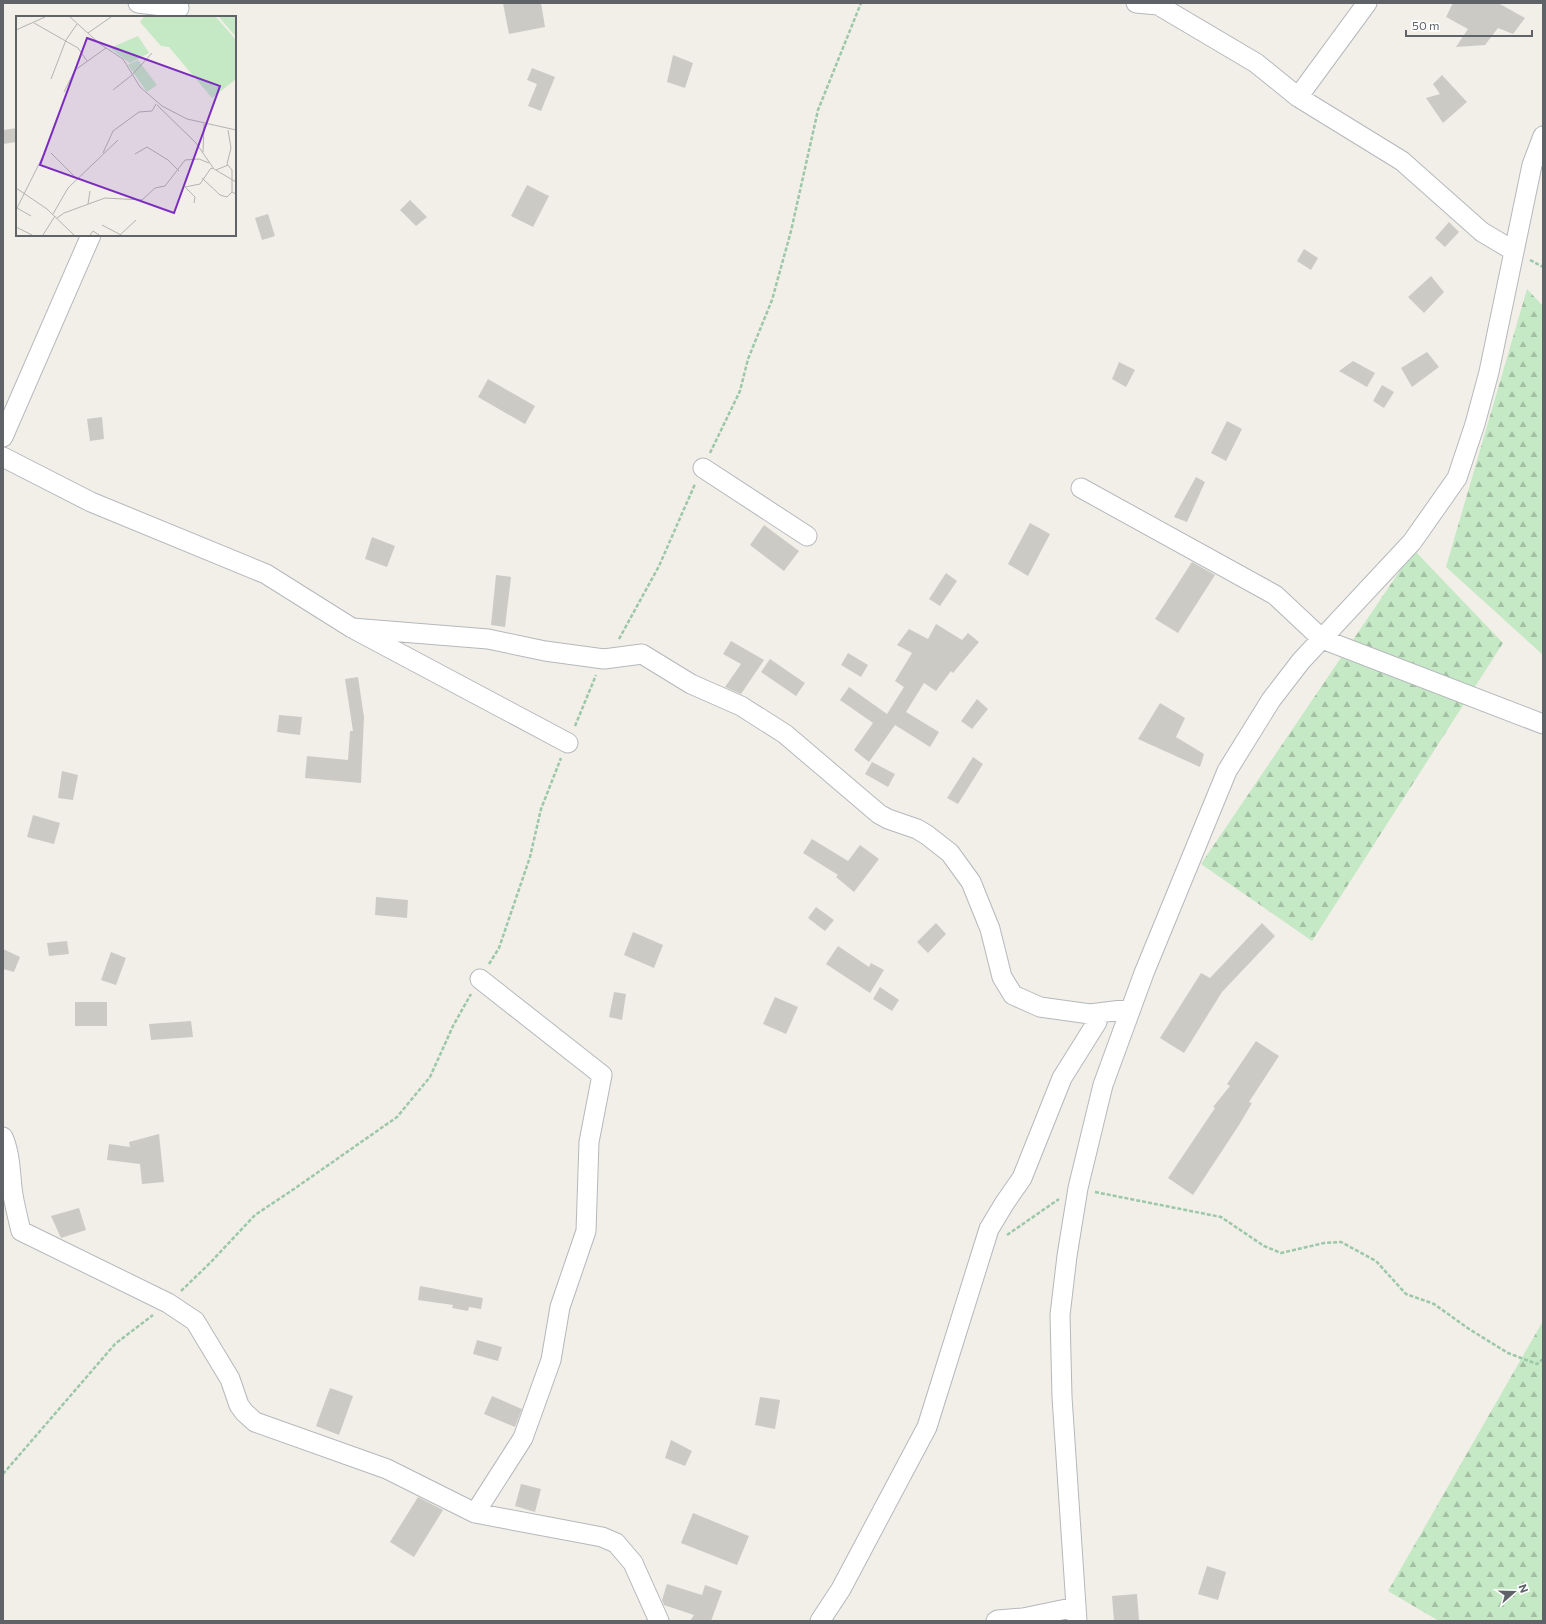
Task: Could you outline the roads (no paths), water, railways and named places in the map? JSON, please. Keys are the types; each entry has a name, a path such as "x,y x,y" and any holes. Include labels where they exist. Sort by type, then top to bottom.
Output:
{"street":[{"path":"138,3 179,8"},
{"path":"1136,3 1158,5 1256,63 1298,97 1402,161 1482,232 1514,251"},
{"path":"1298,97 1367,3"},
{"path":"996,1621 1076,1614 1062,1397 1060,1315 1067,1256 1078,1188 1103,1085 1130,1009 1227,771 1271,700 1301,661 1412,542 1457,478 1476,424 1489,372 1532,165 1543,136"},
{"path":"3,437 91,236"},
{"path":"3,457 92,502 266,574 352,628 568,743"},
{"path":"703,468 807,536"},
{"path":"1082,488 1275,594 1322,639 1543,724"},
{"path":"352,628 488,639 545,651 604,659 642,654 691,684 741,706 785,734 878,814 917,829 928,835 950,853 971,882 990,929 1002,977 1013,995 1040,1007 1093,1018 1130,1009"},
{"path":"475,1513 523,1438 551,1360 560,1307 586,1231 589,1142 602,1075 480,979"},
{"path":"1093,1018 1116,1049"},
{"path":"820,1621 841,1589 927,1427 989,1229 1022,1178 1062,1078 1093,1018"},
{"path":"3,1137 9,1159 13,1194 21,1231 168,1303 195,1321 230,1379 239,1405 255,1422 387,1469 475,1513 602,1537 616,1543 633,1563 659,1621"}]}
